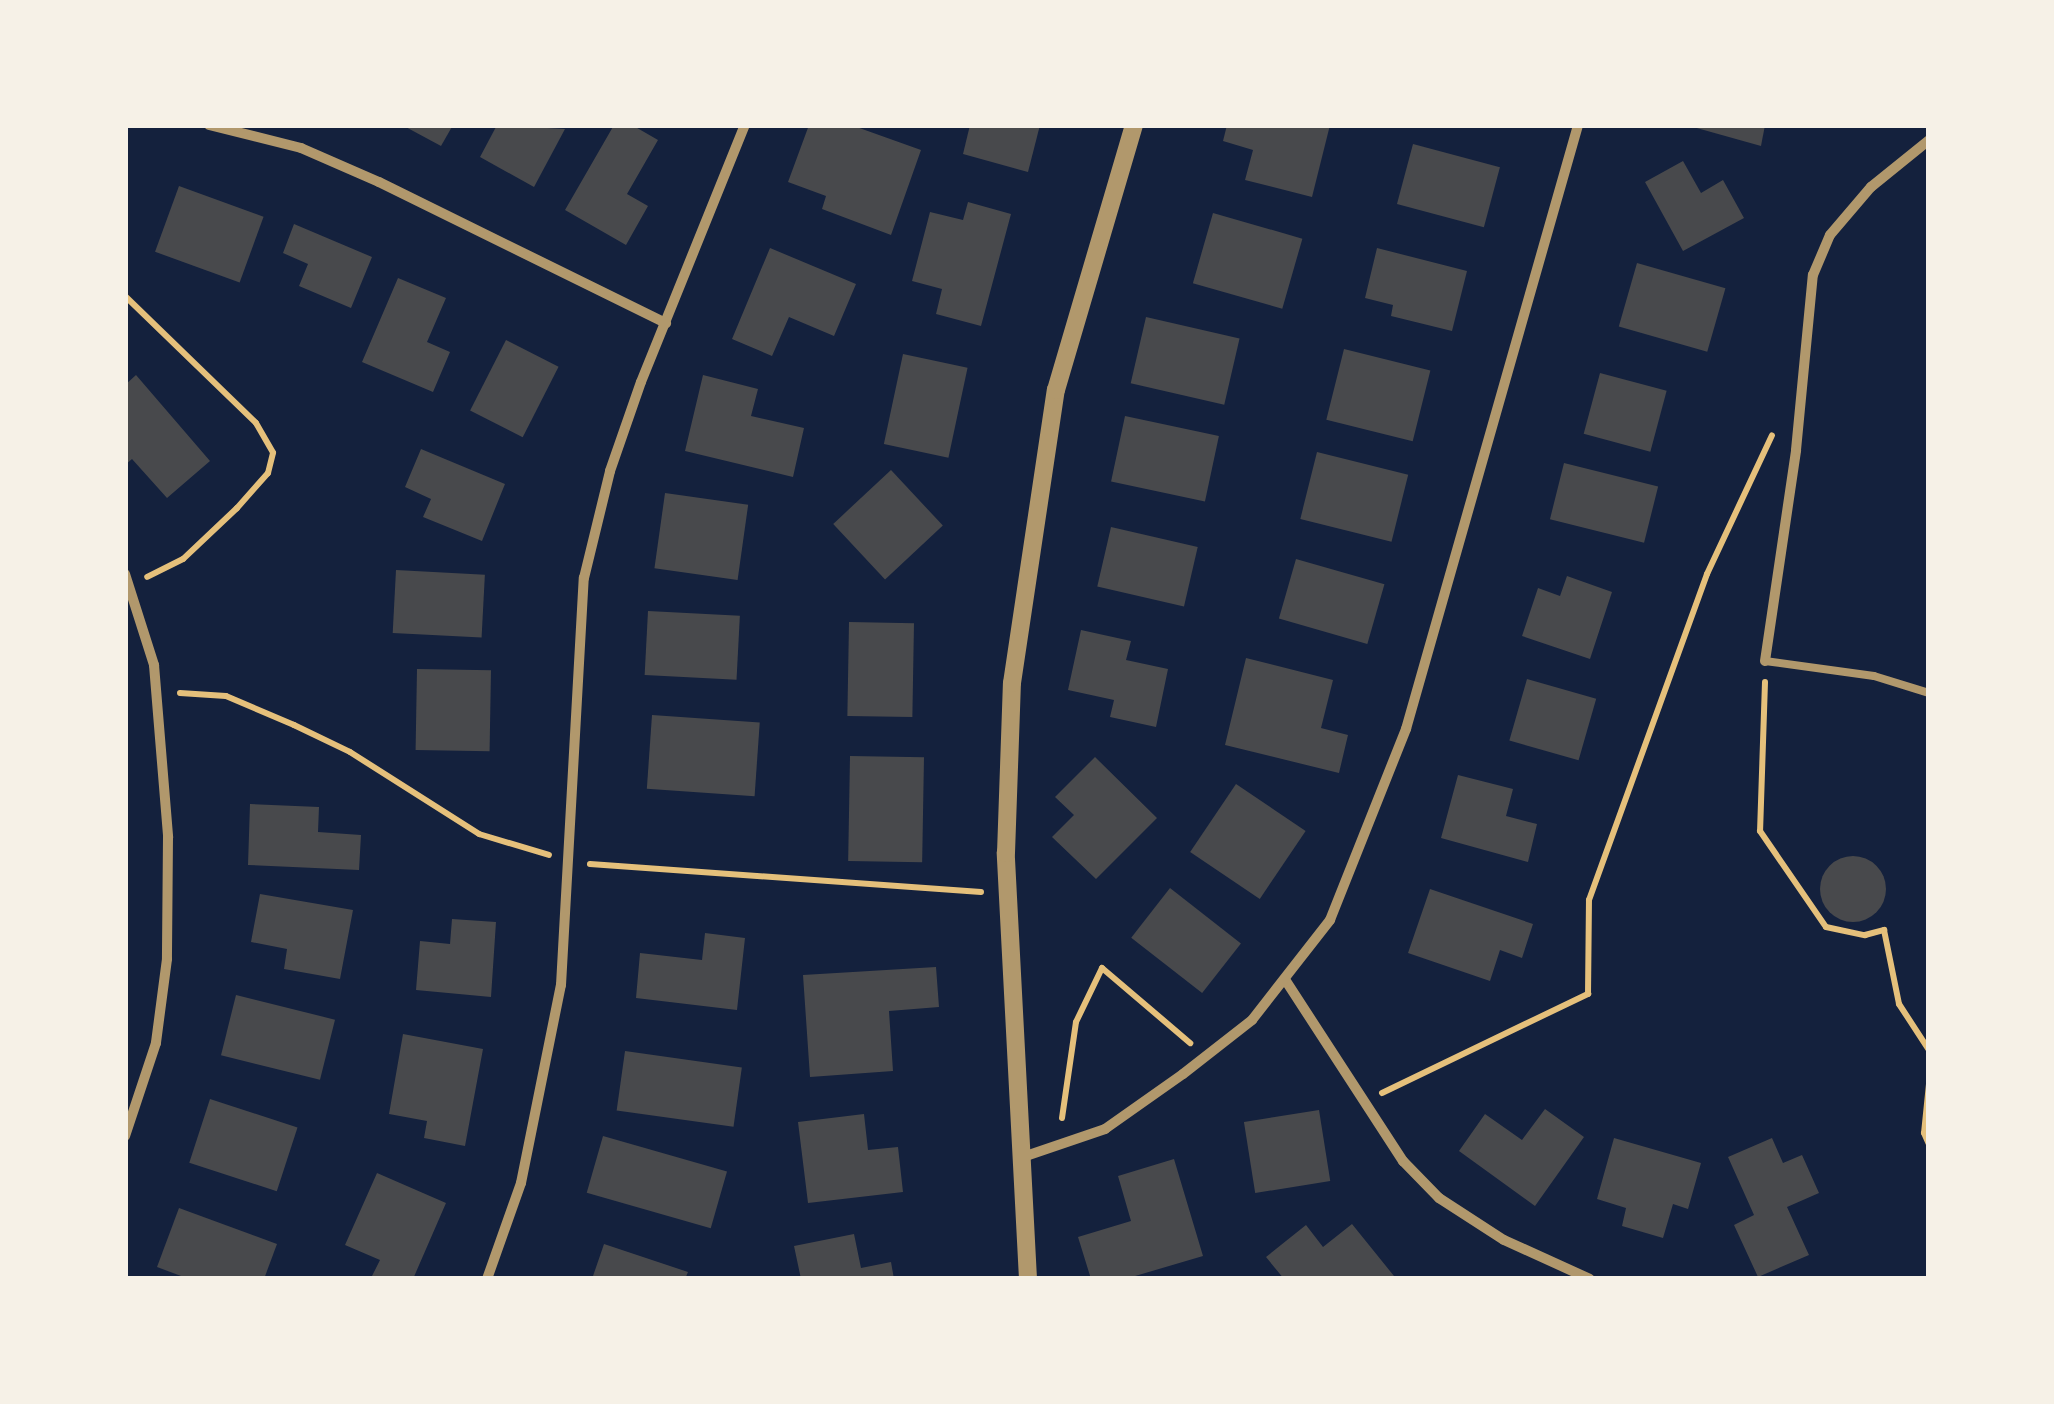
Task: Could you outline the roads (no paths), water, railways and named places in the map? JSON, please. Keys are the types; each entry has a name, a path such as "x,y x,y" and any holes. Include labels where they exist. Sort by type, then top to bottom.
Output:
{"street":[{"path":"209,125 301,148 379,182 666,323"},
{"path":"486,1279 521,1184 545,1084 572,862 584,578 610,471 745,125"},
{"path":"1028,1279 1008,894 1012,683 1030,537 1056,390 1134,125"},
{"path":"1019,1158 1105,1129 1206,1057 1252,1020 1330,920 1362,855 1406,729 1578,125"},
{"path":"1765,661 1796,450 1813,275 1830,234 1871,187 1929,140"},
{"path":"125,1136 156,1044 168,959 168,837 156,691 129,579"},
{"path":"1286,980 1403,1161 1439,1198 1504,1240 1590,1279"}],"lane":[{"path":"1765,661 1874,676 1929,694"}]}
